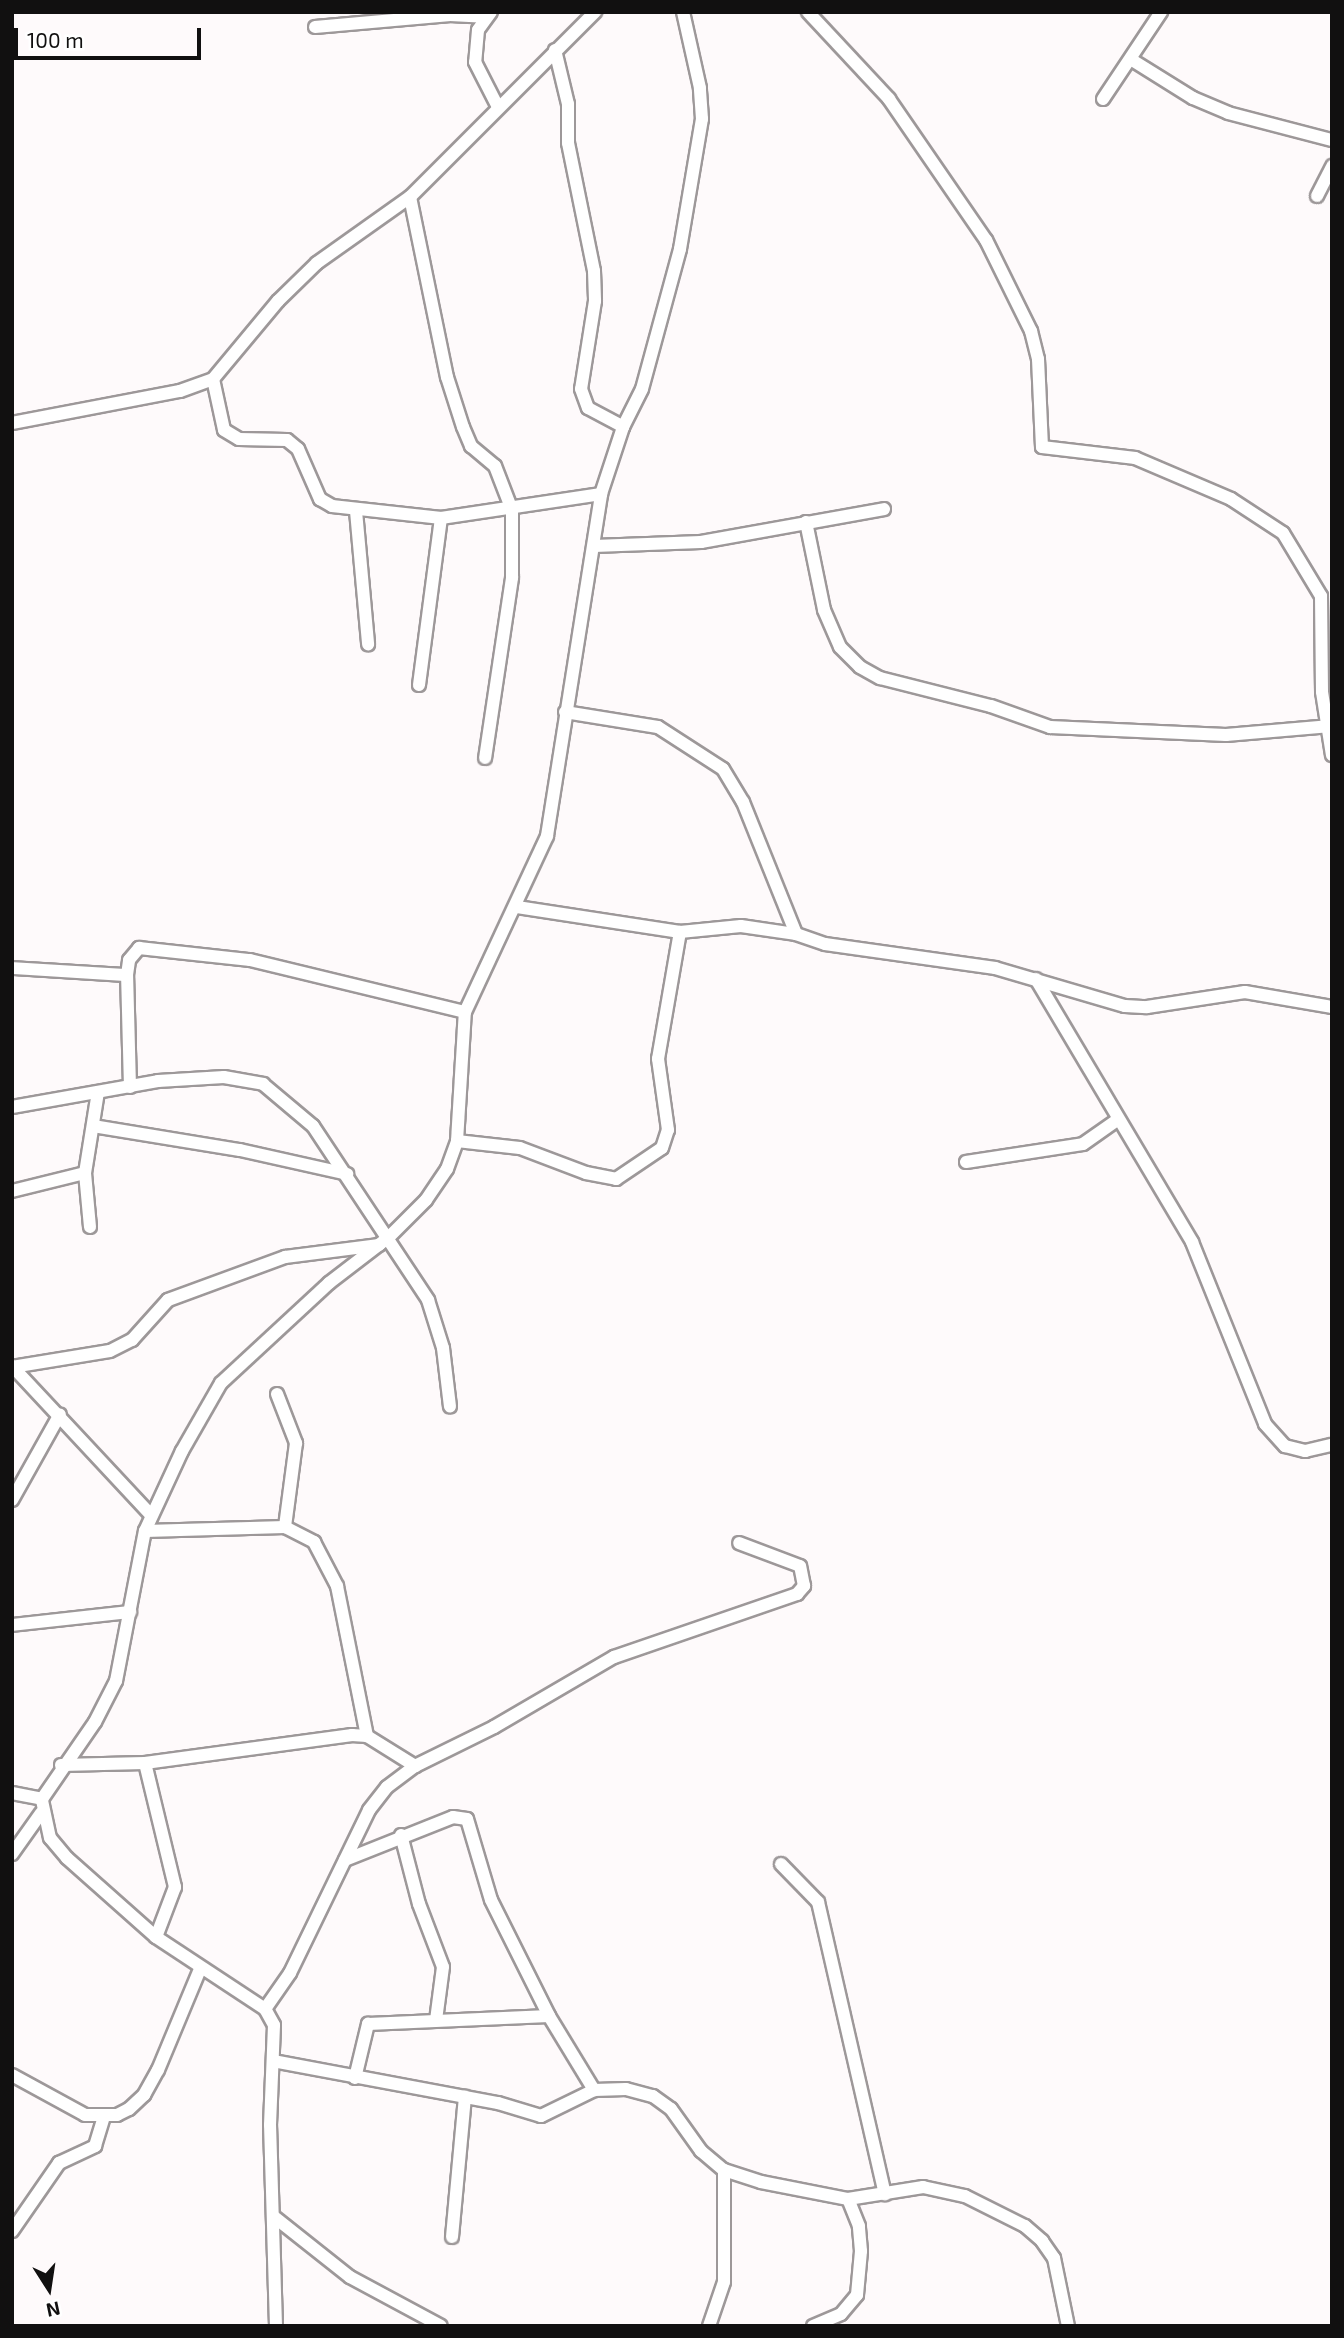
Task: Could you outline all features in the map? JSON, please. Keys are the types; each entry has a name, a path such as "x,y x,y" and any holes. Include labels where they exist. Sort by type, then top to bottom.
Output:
{"street":[{"path":"276,2326 273,2216 274,2025 265,2009 200,1969 156,1937 67,1858 50,1838 41,1813 42,1799 61,1765 95,1722 116,1681 145,1531 151,1515 228,1375 273,1339 329,1283 384,1241 438,1186 457,1141 465,1012 476,980 517,907 547,836 601,494 623,427 648,371 680,249 699,152 700,88 683,12"},
{"path":"808,12 889,99 986,240 1031,331 1038,359 1042,447 1135,458 1231,499 1283,533 1321,596 1332,755"},
{"path":"1103,99 1132,60 1161,12"},
{"path":"315,27 450,15 487,15 475,62 498,107"},
{"path":"12,423 180,391 213,379 278,301 317,263 410,197 587,15"},
{"path":"555,50 568,104 568,143 594,271 595,301 581,389 589,408 623,427"},
{"path":"1132,60 1193,98 1228,113 1332,140"},
{"path":"1317,196 1332,166"},
{"path":"410,197 447,377 463,427 471,446 495,466 512,510 512,578 485,758"},
{"path":"213,379 224,430 230,436 287,440 298,449 320,499 356,511 441,518 512,510 601,494"},
{"path":"594,546 701,542 884,509"},
{"path":"356,511 368,644"},
{"path":"419,685 441,518"},
{"path":"806,522 824,610 841,647 860,667 880,678 991,706 1050,727 1226,735 1328,727"},
{"path":"565,712 658,727 723,769 747,811 796,934"},
{"path":"517,907 680,932 741,926 796,934 825,944 995,968 1125,1006 1158,1006 1245,992 1332,1007"},
{"path":"457,1141 520,1148 586,1173 616,1179 662,1148 668,1130 658,1059 680,932"},
{"path":"130,1087 127,975 134,952 158,947 250,960 465,1012"},
{"path":"12,968 127,975"},
{"path":"1037,979 1117,1120 1200,1257 1265,1424 1286,1446 1305,1451 1332,1445"},
{"path":"12,1107 158,1081 224,1077 263,1084 313,1126 347,1174 384,1241 435,1318 450,1407"},
{"path":"90,1227 85,1174 98,1092"},
{"path":"966,1162 1083,1144 1117,1120"},
{"path":"93,1126 240,1150 347,1174"},
{"path":"12,1191 85,1174"},
{"path":"12,1366 110,1351 132,1340 168,1300 285,1257 384,1241"},
{"path":"12,1366 60,1414 151,1515"},
{"path":"277,1394 296,1443 285,1527"},
{"path":"12,1500 60,1414"},
{"path":"145,1531 285,1527 314,1542 337,1586 367,1736"},
{"path":"265,2009 289,1973 369,1810 387,1787 415,1766 495,1727 614,1657 797,1594 804,1586 800,1566 739,1542"},
{"path":"12,1625 130,1612"},
{"path":"61,1765 145,1763 367,1736 415,1766"},
{"path":"145,1763 175,1887 156,1937"},
{"path":"12,1793 42,1799"},
{"path":"12,1854 41,1813"},
{"path":"345,1860 401,1835 453,1817 471,1824 491,1900 549,2016 594,2090"},
{"path":"401,1835 414,1890 443,1968 436,2020"},
{"path":"781,1864 818,1902 885,2194"},
{"path":"12,2075 61,2105 85,2115 117,2115 144,2095 178,2027 200,1969"},
{"path":"355,2078 368,2024 549,2016"},
{"path":"273,2061 465,2097 541,2116 594,2090 626,2089 653,2096 671,2109 701,2151 724,2170 848,2199 922,2187 944,2189 1025,2226 1054,2258 1068,2326"},
{"path":"452,2237 465,2097"},
{"path":"12,2231 59,2164 95,2147 104,2116"},
{"path":"709,2326 724,2282 724,2170"},
{"path":"813,2326 841,2314 857,2295 861,2251 859,2225 848,2199"},
{"path":"273,2216 350,2277 441,2326"}]}
